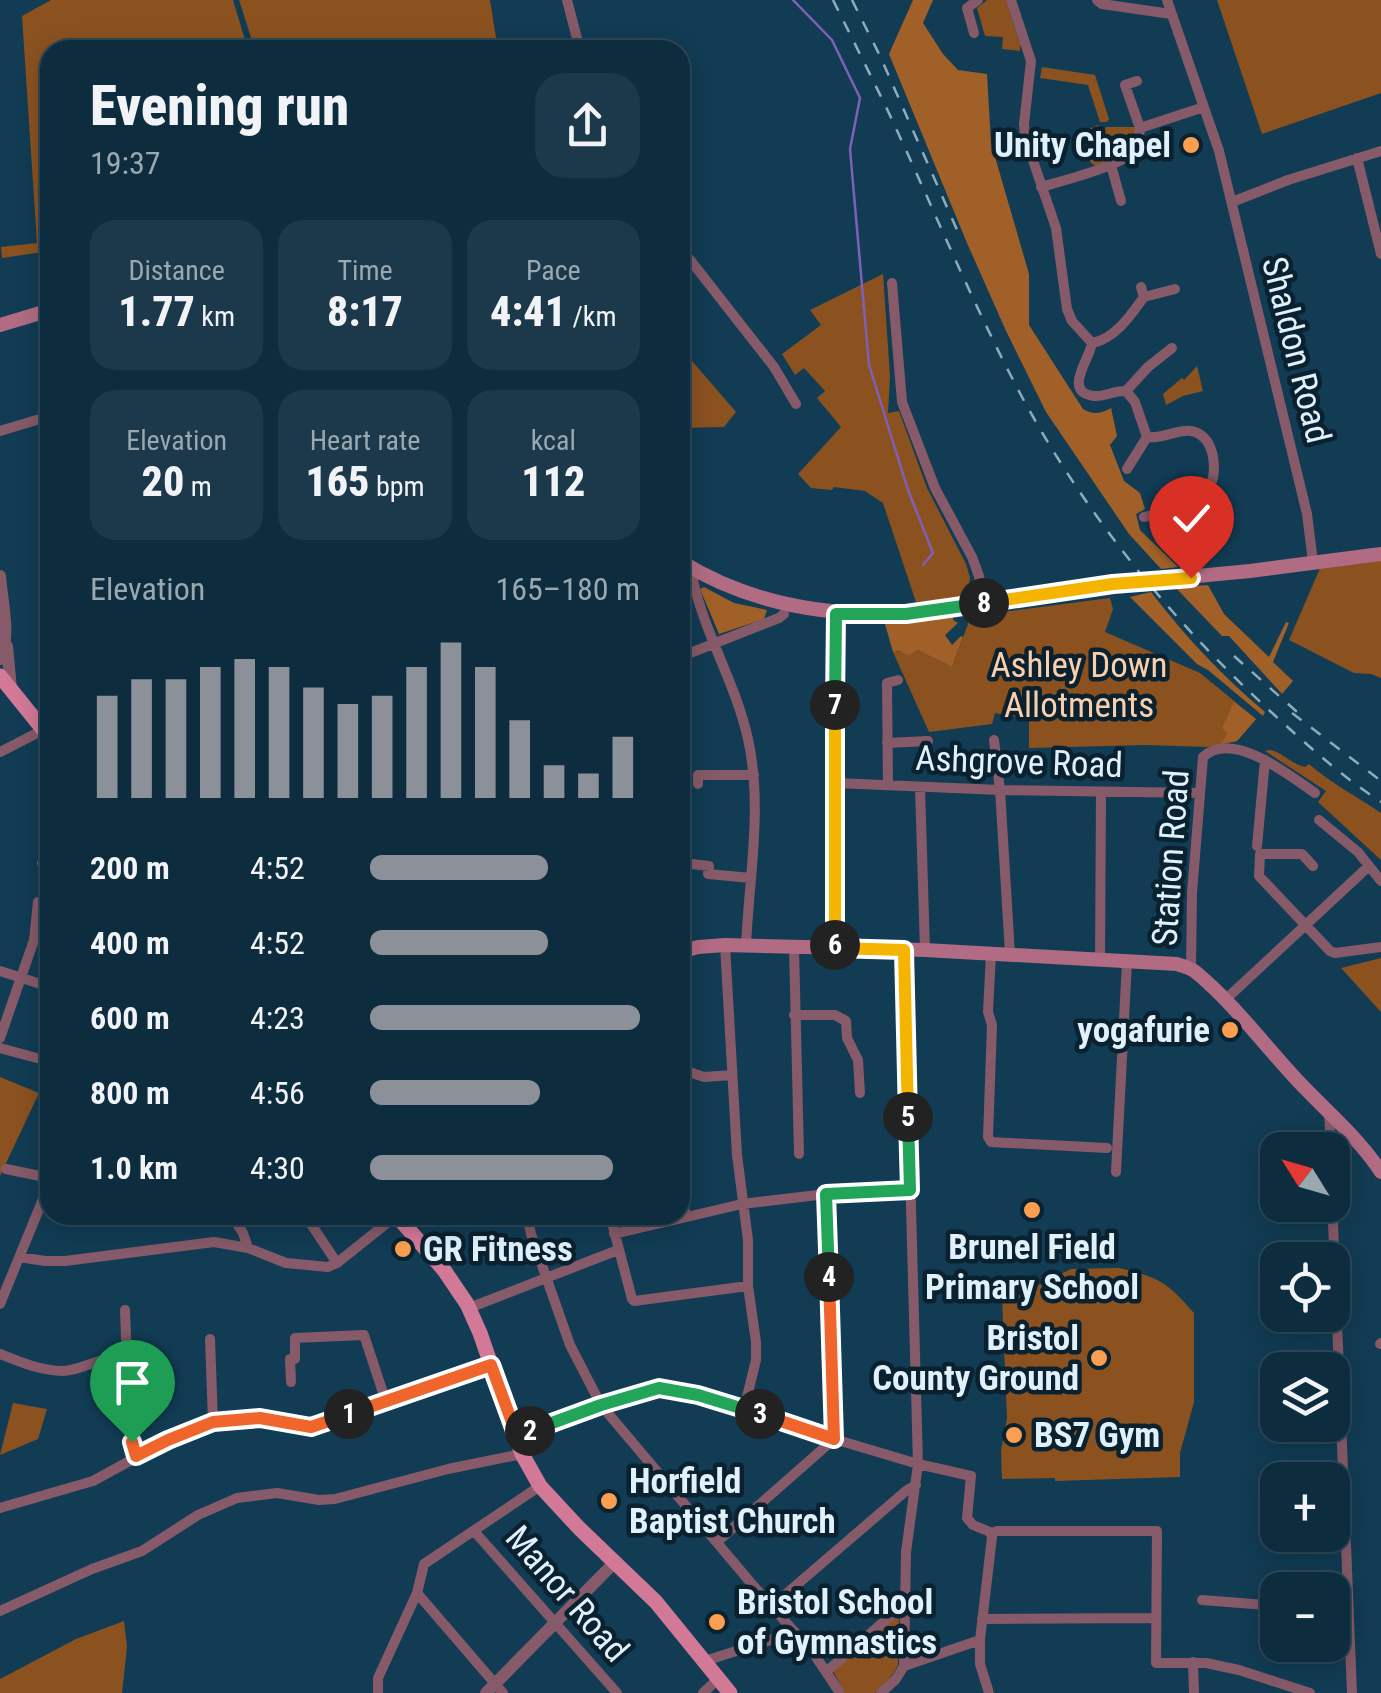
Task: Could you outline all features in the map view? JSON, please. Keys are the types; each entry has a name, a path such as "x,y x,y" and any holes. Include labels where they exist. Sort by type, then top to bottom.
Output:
{"main road":[{"path":"0,325 40,313"},
{"path":"690,566 761,599 836,614 906,614 1113,584 1230,574 1381,554"},
{"path":"0,676 40,725"},
{"path":"690,949 725,945 925,950 1177,964 1190,968 1329,1112 1374,1148 1381,1172"},
{"path":"405,1225 444,1270 470,1308 522,1454 540,1486 656,1602 730,1693"}],"street":[{"path":"567,0 577,40"},
{"path":"974,33 967,8 978,0"},
{"path":"1011,0 1031,61 1024,130 1056,228 1067,309 1072,321 1092,343 1078,384 1090,396 1126,391 1172,348"},
{"path":"1097,0 1102,4 1172,14"},
{"name":"Shaldon Road","path":"1167,0 1220,151 1307,514 1313,562"},
{"path":"1041,187 1111,165 1135,150 1140,128 1125,86 1137,81"},
{"path":"1140,128 1204,107"},
{"path":"1232,202 1381,151"},
{"path":"1357,158 1380,248"},
{"path":"1111,165 1121,200"},
{"path":"690,260 774,367 796,404"},
{"path":"892,283 902,402 936,488 972,557 983,604"},
{"path":"1092,343 1116,330 1142,292 1175,290"},
{"path":"1126,391 1135,402 1148,437"},
{"path":"0,430 40,419"},
{"path":"1148,437 1195,432 1210,446 1214,464 1212,482 1198,501 1184,508 1148,513"},
{"path":"1127,468 1148,437"},
{"path":"0,576 0,660"},
{"path":"693,580 737,699 754,775 755,821 746,946"},
{"path":"690,653 784,614"},
{"path":"835,948 836,614"},
{"path":"3,642 8,649 12,690"},
{"path":"888,786 887,683 898,680"},
{"path":"0,752 40,738"},
{"path":"994,740 1010,954"},
{"path":"888,742 928,741"},
{"name":"Station Road","path":"1190,968 1203,757 1212,750 1244,751 1266,760 1315,793"},
{"path":"1257,846 1266,760"},
{"path":"698,784 698,776 754,775"},
{"name":"Ashgrove Road","path":"836,782 1000,790 1200,793"},
{"path":"920,787 925,950"},
{"path":"1100,960 1101,793"},
{"path":"1319,820 1358,852 1381,881"},
{"path":"1313,866 1302,854 1260,854 1259,876 1332,952 1381,947"},
{"path":"692,864 709,866 708,874 751,878"},
{"path":"1225,1000 1369,866"},
{"path":"0,1038 34,940 38,902"},
{"path":"725,945 742,1204 748,1240 748,1286 756,1342 756,1360 744,1409"},
{"path":"794,947 799,1154"},
{"path":"881,1693 904,1666 906,1552 918,1464 904,950"},
{"path":"991,954 988,1137 991,1142 1107,1148"},
{"path":"1116,1172 1127,962"},
{"path":"0,972 40,984"},
{"path":"794,1016 835,1015 846,1022 858,1060 860,1092"},
{"path":"0,1048 40,1059"},
{"path":"690,1072 704,1077 732,1075"},
{"path":"1329,1112 1330,1132"},
{"path":"6,1168 40,1177"},
{"path":"690,1215 742,1204 826,1194 910,1190"},
{"path":"826,1194 834,1439"},
{"path":"0,1304 40,1205"},
{"path":"1333,1222 1347,1572"},
{"path":"237,1225 248,1248"},
{"path":"312,1225 337,1263"},
{"path":"19,1257 65,1261 203,1242 248,1248 286,1263 328,1267 384,1225"},
{"path":"529,1225 570,1346 601,1405 795,1632 840,1693"},
{"path":"612,1225 634,1301 748,1286"},
{"path":"614,1234 650,1225"},
{"path":"470,1308 618,1250"},
{"path":"125,1310 136,1456"},
{"path":"290,1382 295,1338 364,1335 386,1402"},
{"path":"210,1338 213,1422"},
{"path":"0,1354 24,1364 68,1371 118,1356 128,1364"},
{"path":"0,1508 94,1481 168,1440 213,1422 260,1418 311,1427 491,1365"},
{"path":"517,1436 659,1388 698,1395 918,1464 971,1476 967,1518 991,1534"},
{"path":"718,1542 834,1439"},
{"path":"0,1611 142,1551 198,1516 238,1498 277,1493 335,1500 448,1469 522,1454"},
{"path":"376,1693 378,1678 417,1593 424,1564 540,1486"},
{"path":"772,1606 906,1490 916,1486"},
{"name":"Manor Road","path":"474,1531 618,1693"},
{"path":"991,1534 1157,1531 1156,1663 1192,1662 1239,1670 1310,1693"},
{"path":"989,1693 980,1664 980,1640 991,1534"},
{"path":"417,1593 495,1690 555,1622 616,1562"},
{"path":"1202,1600 1260,1605"},
{"path":"827,1672 904,1605"},
{"path":"982,1619 1156,1618"},
{"path":"705,1661 795,1632"},
{"path":"1350,1639 1352,1693"},
{"path":"904,1666 980,1640"},
{"path":"1192,1662 1194,1693"},
{"path":"703,1693 718,1679"}],"green space":[{"path":"51,0 233,0 245,40 40,40 40,252 2,258 1,247 37,243 22,16"},
{"path":"239,0 490,0 496,40 252,40"},
{"path":"987,0 1006,0 1021,39 1020,51 1002,49 1003,37 985,36 977,8"},
{"path":"1217,0 1381,0 1381,93 1262,134"},
{"path":"1042,67 1095,75 1107,122 1100,122 1088,85 1040,78"},
{"path":"1098,125 1101,132 1106,127 1137,127 1123,154 1095,166 1079,133"},
{"path":"883,274 890,376 888,413 899,411 927,488 966,564 968,590 960,598 916,602 883,503 865,491 811,488 798,474 841,427 817,398 825,391 804,368 795,375 782,354 821,325 810,310"},
{"path":"690,359 736,412 724,427 690,428"},
{"path":"1197,366 1203,391 1166,405 1163,394"},
{"path":"1381,560 1381,678 1354,673 1289,640 1321,566"},
{"name":"Ashley Down Allotments","path":"1110,598 1113,609 1105,632 1200,673 1256,719 1237,741 1208,747 1029,748 1029,719 995,713 992,724 929,732 893,652 917,650 952,667 971,616"},
{"path":"1265,751 1300,766 1309,764 1381,813 1381,860 1318,802 1326,791"},
{"path":"1381,958 1381,1012 1341,968"},
{"path":"0,1077 39,1093 0,1176"},
{"name":"Bristol County Ground","path":"1119,1268 1161,1282 1194,1313 1194,1402 1180,1453 1180,1477 1002,1479 1001,1451 1007,1418 1002,1298 1022,1293 1071,1269"},
{"path":"13,1403 47,1409 38,1439 0,1455"},
{"path":"899,1613 898,1665 893,1674 875,1693 845,1693 833,1671"},
{"path":"124,1621 127,1647 122,1693 0,1693 0,1679 76,1639"}],"shaded area":[{"path":"913,0 933,0 923,23 958,70 987,74 991,143 1029,274 1029,325 1083,409 1097,413 1111,408 1117,436 1110,445 1124,481 1140,493 1145,509 1136,514 1140,530 1178,567 1161,569 1129,534 1046,412 1006,331 889,54"},
{"path":"1208,585 1224,614 1269,657 1286,622 1289,623 1273,662 1293,681 1282,694 1229,636 1222,636 1175,587"},
{"path":"704,587 734,603 767,610 764,619 719,634 700,589"},
{"path":"1151,592 1205,655 1265,712 1263,716 1197,664 1130,597"},
{"path":"953,616 958,623 945,635 952,645 963,637 952,667 917,650 909,655 893,652 885,624"},
{"path":"1234,702 1256,719 1237,741 1221,744 1228,733 1222,728"}],"waterway":[{"path":"793,0 832,40 860,98 850,149 869,365 908,490 933,553 923,565"}],"railway":[{"path":"833,0 1004,362 1047,441 1102,524 1165,603 1234,676 1296,735 1381,802"},
{"path":"852,0 958,232"},
{"path":"1234,656 1305,719"},
{"path":"1292,713 1381,781"}],"place":[{"name":"Unity Chapel","path":"1191,145"},
{"name":"yogafurie","path":"1230,1030"},
{"name":"Brunel Field Primary School","path":"1032,1210"},
{"name":"GR Fitness","path":"403,1249"},
{"name":"Bristol County Ground","path":"1099,1358"},
{"name":"BS7 Gym","path":"1014,1435"},
{"name":"Horfield Baptist Church","path":"609,1501"},
{"name":"Bristol School of Gymnastics","path":"717,1622"}],"route":[{"path":"132,1442 136,1456 213,1422 272,1418 311,1427 491,1365 517,1436 659,1388 698,1395 834,1439 826,1194 910,1190 904,950 835,948 836,614 906,614 1113,584 1191,578"}]}
